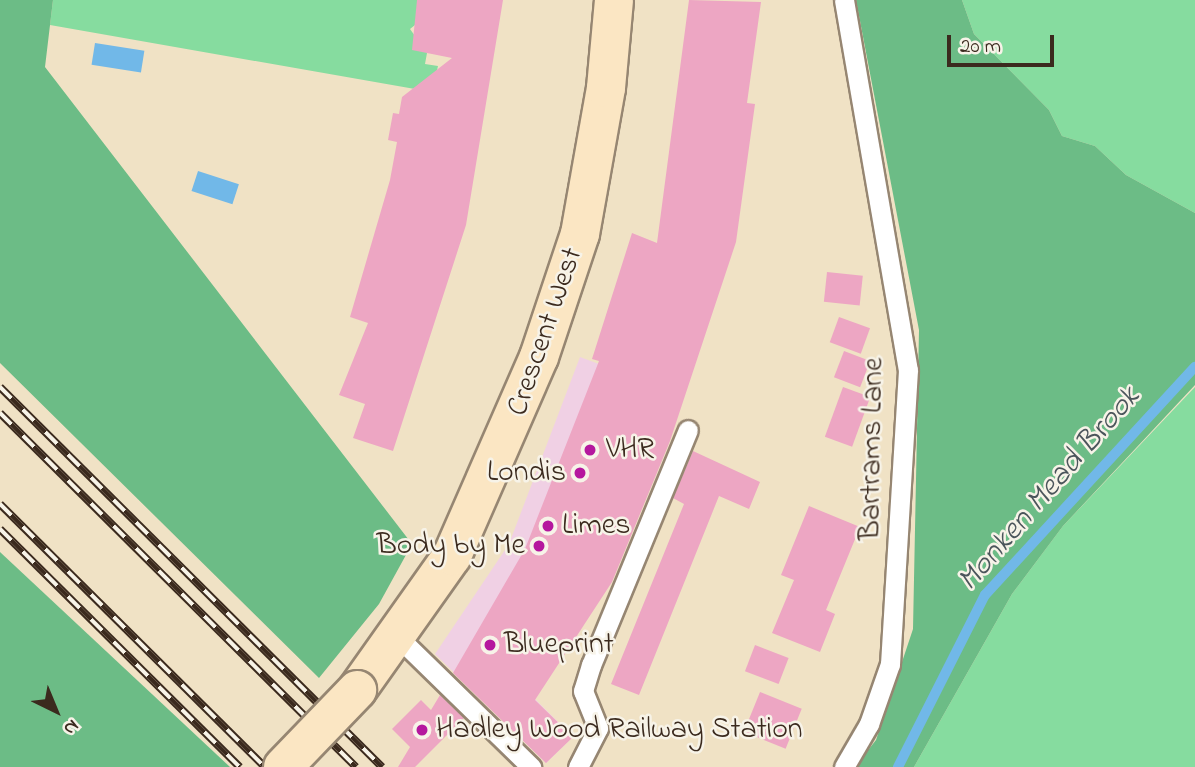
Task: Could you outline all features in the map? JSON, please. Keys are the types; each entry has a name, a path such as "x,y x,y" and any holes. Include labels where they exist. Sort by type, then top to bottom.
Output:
{"street":[{"name":"Crescent West","path":"283,767 357,690 399,638 433,591 478,505 563,289 595,158 614,0"}],"lane":[{"name":"Bartrams Lane","path":"844,0 908,370 890,663 869,724 844,767"},
{"path":"578,767 598,728 583,691 591,665 688,430"},
{"path":"399,638 531,767"}],"shaded area":[{"path":"580,357 672,391 581,629 535,699 573,737 546,763 435,654 509,544"}],"green space":[{"path":"0,0 53,0 45,67 412,544 379,604 319,678 0,363"},
{"path":"53,0 446,0 410,29 427,53 425,64 438,66 432,92 50,25"},
{"path":"856,0 962,0 974,34 1049,110 1062,136 1095,146 1126,175 1195,213 1195,385 1063,526 1012,594 914,767 855,767 876,740 913,629 919,330"},
{"path":"962,0 1195,0 1195,213 1126,175 1095,146 1062,136 1049,110 974,34"},
{"path":"1195,387 1195,767 914,767 1012,594 1063,526"},
{"path":"0,552 230,767 0,767"}],"water":[{"path":"95,43 144,51 141,73 92,65"},
{"path":"198,171 239,184 232,204 192,191"}],"building":[{"path":"417,0 503,0 466,225 393,451 353,438 365,404 339,395 368,323 350,317 390,180 397,142 388,140 393,113 399,114 402,97 452,58 412,50"},
{"path":"689,0 761,2 747,103 755,104 736,242 670,441 612,582 535,700 573,737 546,763 453,673 525,549 599,361 592,359 632,233 657,243"},
{"path":"827,272 863,276 860,306 824,302"},
{"path":"839,317 870,328 861,354 830,342"},
{"path":"844,351 870,361 860,387 834,377"},
{"path":"843,387 870,397 852,447 825,437"},
{"path":"693,451 760,482 749,509 719,496 639,695 611,684 684,504 673,498"},
{"path":"809,506 860,527 826,610 835,614 820,652 772,633 794,580 781,575"},
{"path":"755,645 789,658 779,684 745,671"},
{"path":"760,692 802,709 786,749 744,732"},
{"name":"Hadley Wood Railway Station","path":"440,695 464,718 415,767 398,767 410,747 392,729 421,700 431,710"}],"waterway":[{"name":"Monken Mead Brook","path":"898,767 985,595 1195,367"}],"railway":[{"path":"0,387 382,767"},
{"path":"0,413 356,767"},
{"path":"0,504 265,767"},
{"path":"0,529 240,767"}],"place":[{"name":"VHR","path":"590,450"},
{"name":"Londis","path":"580,473"},
{"name":"Limes","path":"548,526"},
{"name":"Body by Me","path":"539,546"},
{"name":"Blueprint","path":"490,645"},
{"name":"Hadley Wood Railway Station","path":"422,730"}]}
